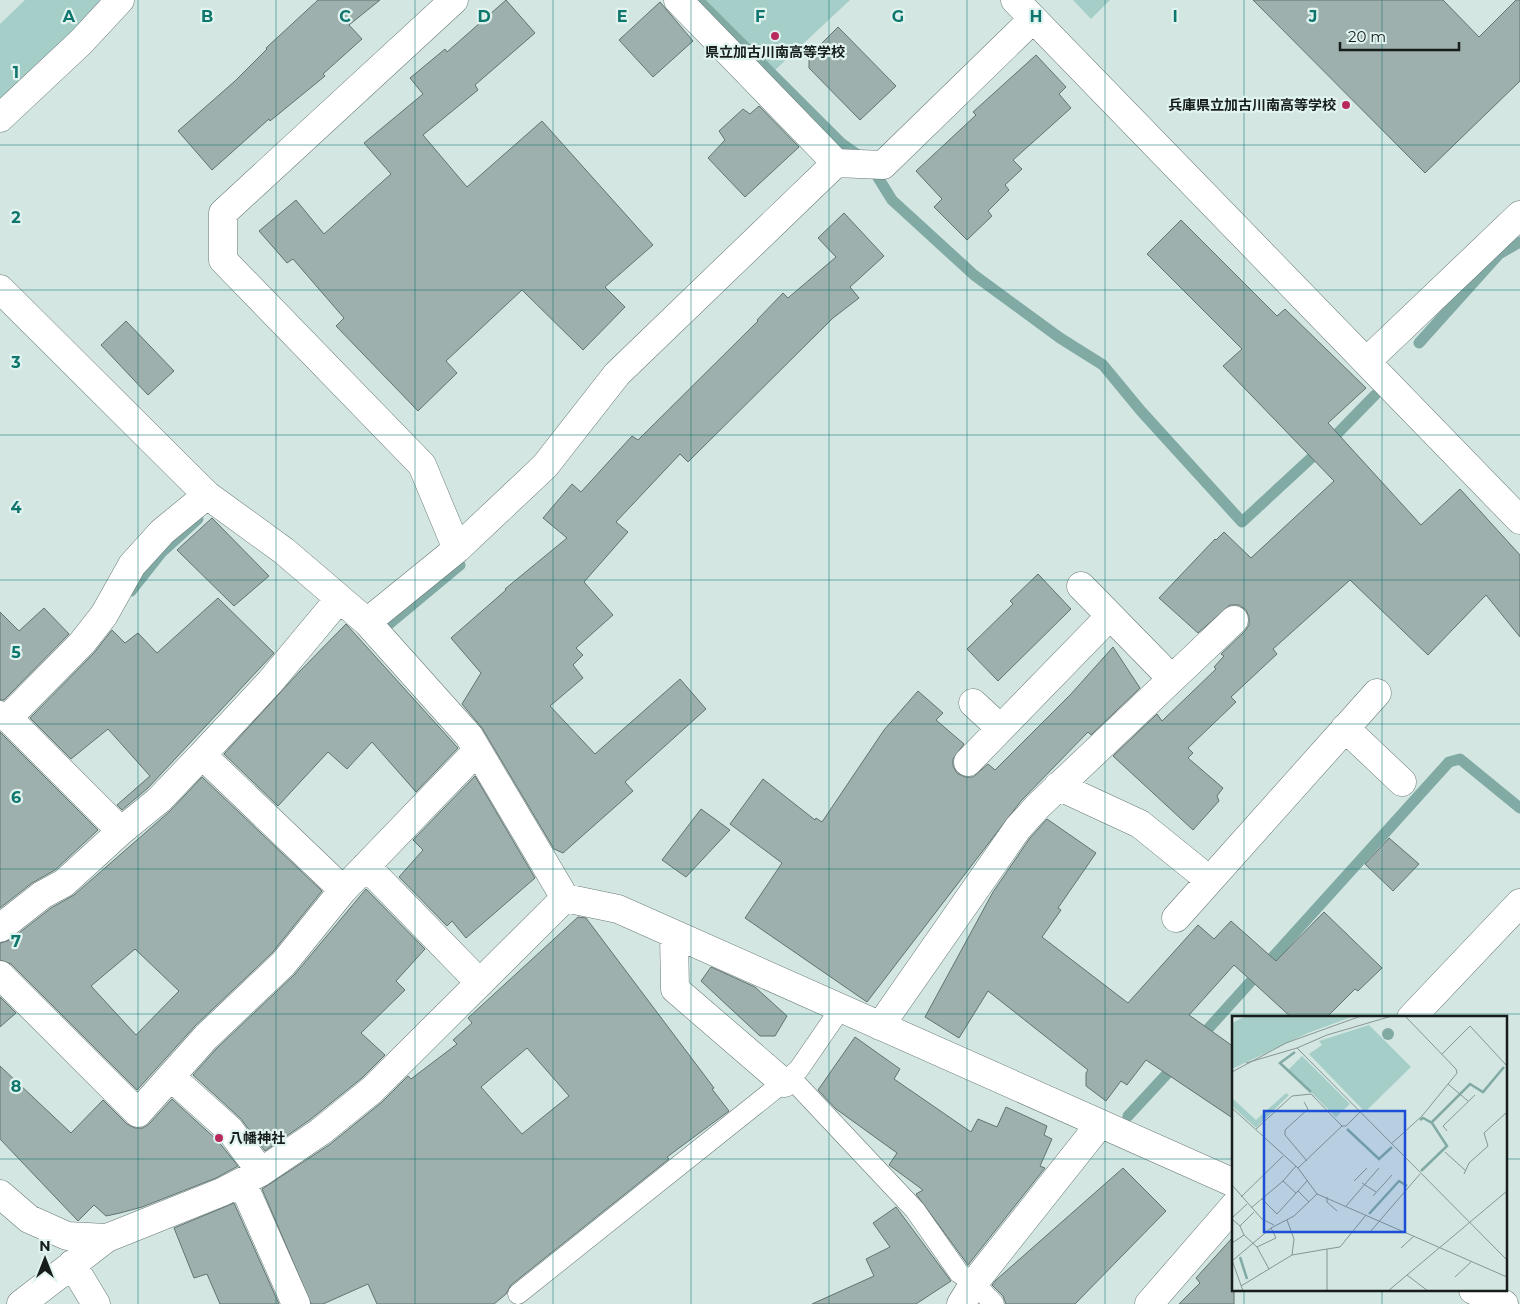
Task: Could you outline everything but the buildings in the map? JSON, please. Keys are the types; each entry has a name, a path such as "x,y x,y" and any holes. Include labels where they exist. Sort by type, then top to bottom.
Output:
{"street":[{"path":"0,118 81,42 120,0"},
{"path":"454,0 223,213 223,260 422,465 457,549"},
{"path":"678,0 836,163 883,165 1033,20"},
{"path":"1015,0 1520,520"},
{"path":"367,622 457,549 545,466 617,374 836,163"},
{"path":"1380,375 1520,215"},
{"path":"0,289 207,495 284,551 367,622 469,736 565,898 618,909 1232,1182"},
{"path":"121,831 4,716 82,643 104,615 132,565 162,532 207,495"},
{"path":"1081,586 1172,679"},
{"path":"0,928 42,894 64,883 121,831 159,800 270,682 339,599"},
{"path":"968,762 1110,616"},
{"path":"880,1026 1018,828 1058,786 1234,620"},
{"path":"1176,918 1208,879 1377,693"},
{"path":"973,703 1000,728"},
{"path":"1345,728 1402,782"},
{"path":"0,975 138,1113 206,1036 283,964 343,890 477,751"},
{"path":"202,754 343,890"},
{"path":"1058,786 1140,824 1208,879"},
{"path":"366,866 480,983"},
{"path":"21,1304 107,1238 222,1192 251,1177 320,1132 372,1090 565,898"},
{"path":"1413,1016 1520,903"},
{"path":"674,934 675,988 787,1080"},
{"path":"171,1077 230,1130 251,1177 296,1304"},
{"path":"968,1294 1100,1124"},
{"path":"0,1194 29,1219 67,1236 107,1238"},
{"path":"1149,1304 1232,1208"},
{"path":"72,1264 96,1304"},
{"path":"1477,1292 1504,1304"}],"lane":[{"path":"518,1294 787,1080 798,1069 841,1008"},
{"path":"787,1080 915,1210 958,1272 968,1294 994,1304"}],"shaded area":[{"path":"25,0 106,0 0,104 0,24"},
{"name":"県立加古川南高等学校","path":"703,0 850,0 774,71"},
{"path":"1073,0 1110,0 1091,19"}],"waterway":[{"path":"698,0 841,143 869,163 892,200 974,275 1060,338 1103,365 1141,411 1242,522 1335,436 1375,395"},
{"path":"1419,343 1499,254 1520,242"},
{"path":"131,591 161,553 198,519"},
{"path":"389,624 460,565"},
{"path":"1198,1040 1449,762 1460,759 1520,808"},
{"path":"1128,1116 1177,1063"}],"place":[{"name":"県立加古川南高等学校","path":"775,36"},
{"name":"兵庫県立加古川南高等学校","path":"1346,105"},
{"name":"八幡神社","path":"219,1138"}]}
